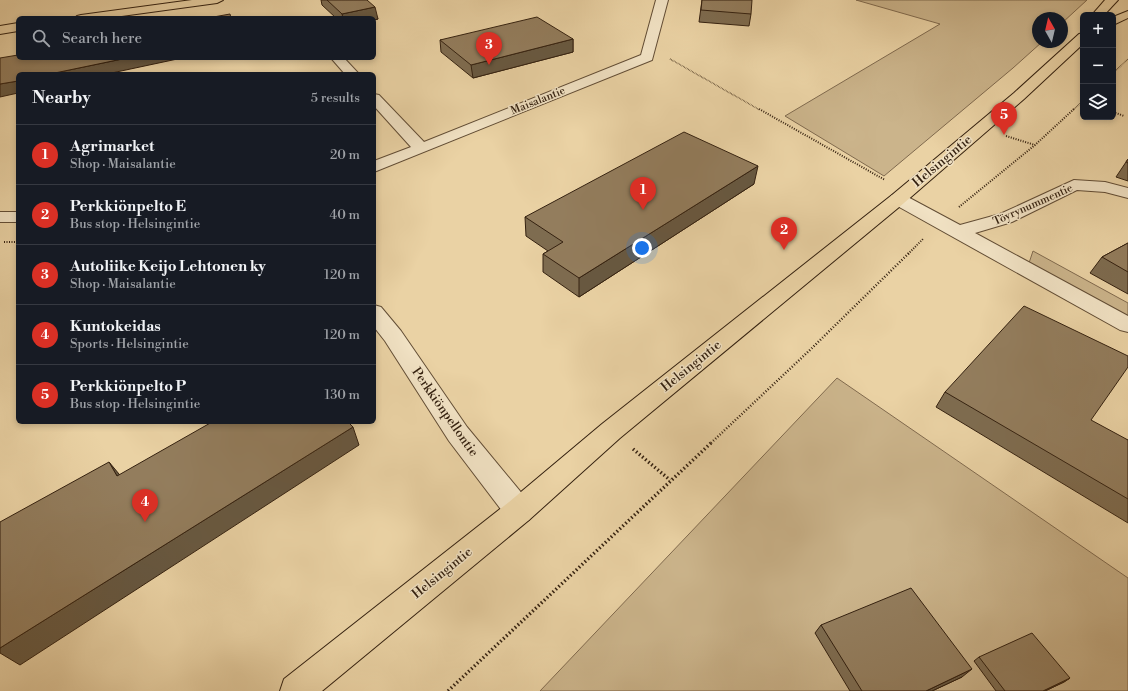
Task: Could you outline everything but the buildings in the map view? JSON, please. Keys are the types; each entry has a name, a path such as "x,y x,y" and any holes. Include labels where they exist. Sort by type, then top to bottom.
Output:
{"main road":[{"path":"96,16 217,0"},
{"path":"1100,12 1112,0"},
{"path":"1116,20 1128,14"},
{"path":"0,30 16,27"},
{"name":"Helsingintie","path":"296,691 518,511 611,431 902,195 1019,96 1080,40"}],"street":[{"name":"Maisalantie","path":"376,166 647,57 662,0"},
{"path":"339,60 350,72"},
{"path":"376,100 421,148"},
{"name":"Töyrynummentie","path":"958,231 1006,218 1074,185 1105,188 1128,193"},
{"path":"902,195 940,222 1128,325"},
{"path":"0,217 16,217"},
{"name":"Perkkiönpellontie","path":"376,315 393,336 458,434 518,511"}],"path":[{"path":"667,57 902,195"},
{"path":"1116,70 1128,59"},
{"path":"448,691 670,480 811,349 940,222 1035,145 1080,104"},
{"path":"1116,113 1124,116"},
{"path":"1004,135 1035,145"},
{"path":"4,242 16,242"},
{"path":"611,431 670,480"}],"shaded area":[{"path":"856,0 1087,0 1068,17 1068,12 1032,12 1032,48 1035,48 884,176 785,116 940,24"},
{"path":"1033,251 1128,303 1128,318 1029,263"},
{"path":"837,378 1128,578 1128,691 540,691"}],"place":[{"name":"Autoliike Keijo Lehtonen ky","path":"489,65"},
{"name":"Perkkiönpelto P","path":"1004,135"},
{"name":"Agrimarket","path":"643,210"},
{"name":"Perkkiönpelto E","path":"784,250"},
{"name":"Kuntokeidas","path":"145,522"}]}
